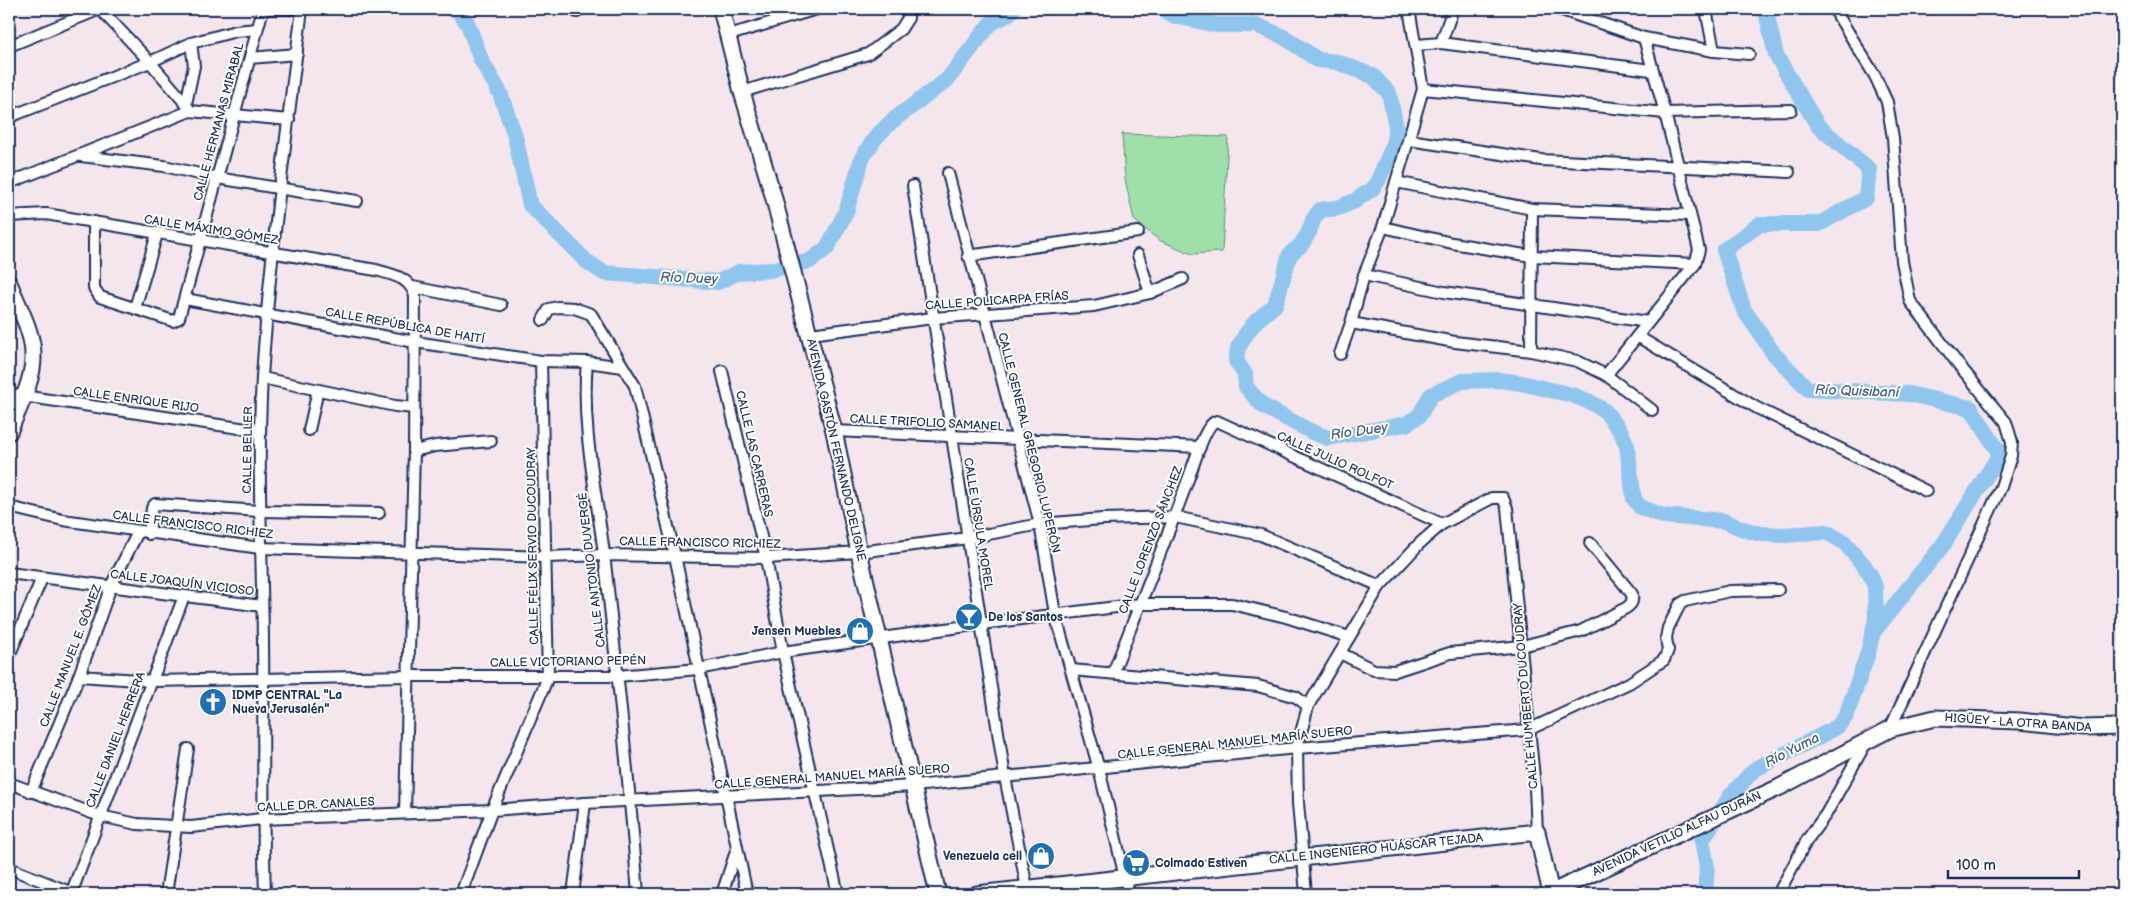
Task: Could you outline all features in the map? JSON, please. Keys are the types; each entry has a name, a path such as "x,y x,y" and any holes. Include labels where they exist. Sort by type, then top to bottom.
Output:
{"main road":[{"name":"AVENIDA GASTÓN FERNANDO DELIGNE","path":"721,9 742,92 773,195 834,431 878,639 938,894"},
{"path":"9,283 30,336 33,356 32,370 16,395 9,432"},
{"name":"HIGÜEY - LA OTRA BANDA","path":"1780,787 1890,729 1935,718 2020,720 2082,728 2122,727"},
{"name":"AVENIDA VETILIO ALFAU DURÁN","path":"1550,893 1780,787"},
{"name":"CALLE INGENIERO HUÁSCAR TEJADA","path":"977,894 1028,891 1302,857 1537,832"},
{"name":"CALLE HUMBERTO DUCOUDRAY","path":"1537,832 1550,893"}],"street":[{"path":"9,46 100,9 150,62 188,108"},
{"path":"263,9 291,9"},
{"name":"CALLE HERMANAS MIRABAL","path":"135,308 176,321 179,318 263,9"},
{"name":"CALLE BELLER","path":"265,894 262,819 264,678 260,548 262,378 273,253 302,9"},
{"path":"729,35 817,9"},
{"path":"742,92 844,63 873,52 900,29 908,18 908,9"},
{"path":"1340,354 1351,323 1364,275 1383,228 1422,89 1409,9"},
{"path":"1441,43 1453,9"},
{"path":"1560,9 1644,38 1714,51 1749,54"},
{"path":"1706,9 1714,51"},
{"path":"1834,9 1875,76 1887,102 1894,138 1902,262 1910,301 1958,364 2006,422 2012,442 2011,456 2001,487 1890,729"},
{"path":"9,117 150,62 191,43 236,31 257,29"},
{"path":"1606,375 1695,264 1699,250 1644,38"},
{"path":"188,108 194,66 191,43"},
{"path":"1416,45 1441,43 1651,70"},
{"path":"250,58 296,54"},
{"path":"1422,89 1665,114 1791,110"},
{"path":"9,183 78,156 188,108 289,120"},
{"path":"1409,140 1541,160 1789,172"},
{"path":"78,156 164,166 217,178 357,201"},
{"name":"CALLE GENERAL GREGORIO LUPERÓN","path":"948,173 968,256 1040,524 1056,614 1099,769 1129,894"},
{"path":"1396,182 1532,209 1690,215"},
{"name":"CALLE ÚRSULA MOREL","path":"913,186 1005,777 1028,891"},
{"path":"1531,351 1532,209"},
{"name":"CALLE MÁXIMO GÓMEZ","path":"9,216 46,214 376,270 396,276 410,284 501,305"},
{"path":"94,222 96,292 100,297 135,308 157,234"},
{"path":"1383,228 1452,243 1532,256 1695,264"},
{"path":"968,256 1138,232"},
{"path":"1138,255 1150,293"},
{"path":"1364,275 1444,292 1648,322"},
{"name":"CALLE POLICARPA FRÍAS","path":"810,334 933,318 1094,306 1150,293 1183,279"},
{"path":"405,813 414,450 415,296 410,284"},
{"name":"CALLE REPÚBLICA DE HAITÍ","path":"185,300 415,342 541,361 586,362 623,367"},
{"path":"543,320 549,309 558,307 574,308 591,314 636,386 675,556 747,894"},
{"path":"1351,323 1455,342 1531,351 1577,361 1606,375 1652,410"},
{"path":"1637,336 1757,408 1926,491"},
{"name":"CALLE FÉLIX SERVIO DUCOUDRAY","path":"461,894 492,810 548,677 541,361"},
{"name":"CALLE ANTONIO DUVERGÉ","path":"586,362 585,415 604,555 638,894"},
{"name":"CALLE LAS CARRERAS","path":"722,371 766,558 783,652 838,894"},
{"path":"262,378 395,406 414,408"},
{"path":"309,430 318,390"},
{"name":"CALLE ENRIQUE RIJO","path":"16,395 260,431"},
{"name":"CALLE LORENZO SÁNCHEZ","path":"1113,672 1175,517 1200,447 1210,424 1217,421"},
{"name":"CALLE JULIO ROLFOT","path":"1217,421 1442,524"},
{"name":"CALLE TRIFOLIO SAMANEL","path":"834,431 1200,447"},
{"path":"414,450 435,446 491,441"},
{"name":"CALLE HUMBERTO DUCOUDRAY","path":"1442,524 1492,498 1503,498 1507,508 1522,646 1528,730 1535,788 1537,832"},
{"path":"150,534 152,508 156,504 260,511 379,513"},
{"name":"CALLE FRANCISCO RICHIEZ","path":"9,508 63,520 150,534 260,548 546,557 604,555 766,558 859,552 968,538 1040,524 1103,519 1175,517 1261,535 1380,586"},
{"path":"1306,894 1298,803 1297,748 1308,706 1380,586 1419,544 1442,524"},
{"name":"CALLE MANUEL E. GÓMEZ","path":"30,792 79,676 111,586 138,532"},
{"path":"1340,654 1374,670 1395,671 1450,654 1522,646 1581,631 1632,604 1632,594 1590,543"},
{"name":"CALLE JOAQUÍN VICIOSO","path":"9,573 262,606"},
{"path":"9,656 42,578"},
{"name":"CALLE GENERAL MANUEL MARÍA SUERO","path":"630,802 914,786 1297,748 1528,730 1629,683 1664,660 1668,650 1666,638 1668,628 1680,604 1685,601 1730,591 1778,590"},
{"name":"CALLE DANIEL HERRERA","path":"72,894 184,596"},
{"name":"CALLE VICTORIANO PEPÉN","path":"79,676 153,681 407,676 617,676 698,669 783,652 1140,604 1232,604 1286,617 1349,637"},
{"path":"1071,670 1113,672 1258,686 1296,697 1308,706"},
{"path":"1778,894 1807,840 1826,814 1867,741"},
{"path":"166,894 188,750"},
{"name":"CALLE DR. CANALES","path":"9,783 100,816 137,824 192,827 262,819 492,810 585,803 630,802"},
{"path":"573,894 585,803"},
{"path":"722,894 737,847"},
{"path":"9,868 72,894"}],"green space":[{"path":"1122,134 1228,137 1222,252 1192,254 1159,240 1134,220 1125,179"}],"waterway":[{"name":"Río Duey","path":"457,9 468,24 481,60 500,93 515,136 530,205 586,261 604,273 718,282 739,272 770,270 810,261 827,248 846,212 862,158 876,137 892,121 947,80 990,24 1013,9"},
{"name":"Río Duey","path":"1162,9 1175,16 1217,25 1256,25 1284,37 1318,60 1337,62 1373,76 1389,93 1396,127 1393,146 1378,181 1372,189 1355,201 1338,208 1320,210 1301,245 1290,254 1275,305 1256,321 1238,348 1236,361 1245,374 1246,387 1263,406 1312,432 1328,438 1406,424 1419,416 1431,395 1462,381 1500,380 1572,395 1590,402 1605,411 1621,432 1627,446 1634,499 1640,507 1663,516 1724,521 1761,534 1784,535 1826,532 1844,542 1871,576 1875,587 1876,619 1868,653 1846,716 1838,726 1757,768 1731,795 1702,840 1707,867 1705,894"},
{"name":"Río Quisibaní","path":"1768,9 1766,12 1776,55 1818,126 1869,169 1866,198 1819,224 1760,224 1724,250 1744,310 1774,354 1808,389 1909,394 1971,408 2000,454 1943,545 1874,631"}],"place":[{"name":"De los Santos","path":"969,617"},
{"name":"Jensen Muebles","path":"860,631"},
{"name":"IDMP CENTRAL \"La Nueva Jerusalén\"","path":"213,702"},
{"name":"Venezuela cell","path":"1041,856"},
{"name":"Colmado Estiven","path":"1136,863"}],"water label":[{"name":"Río Yuma","path":"1792,750"}]}
